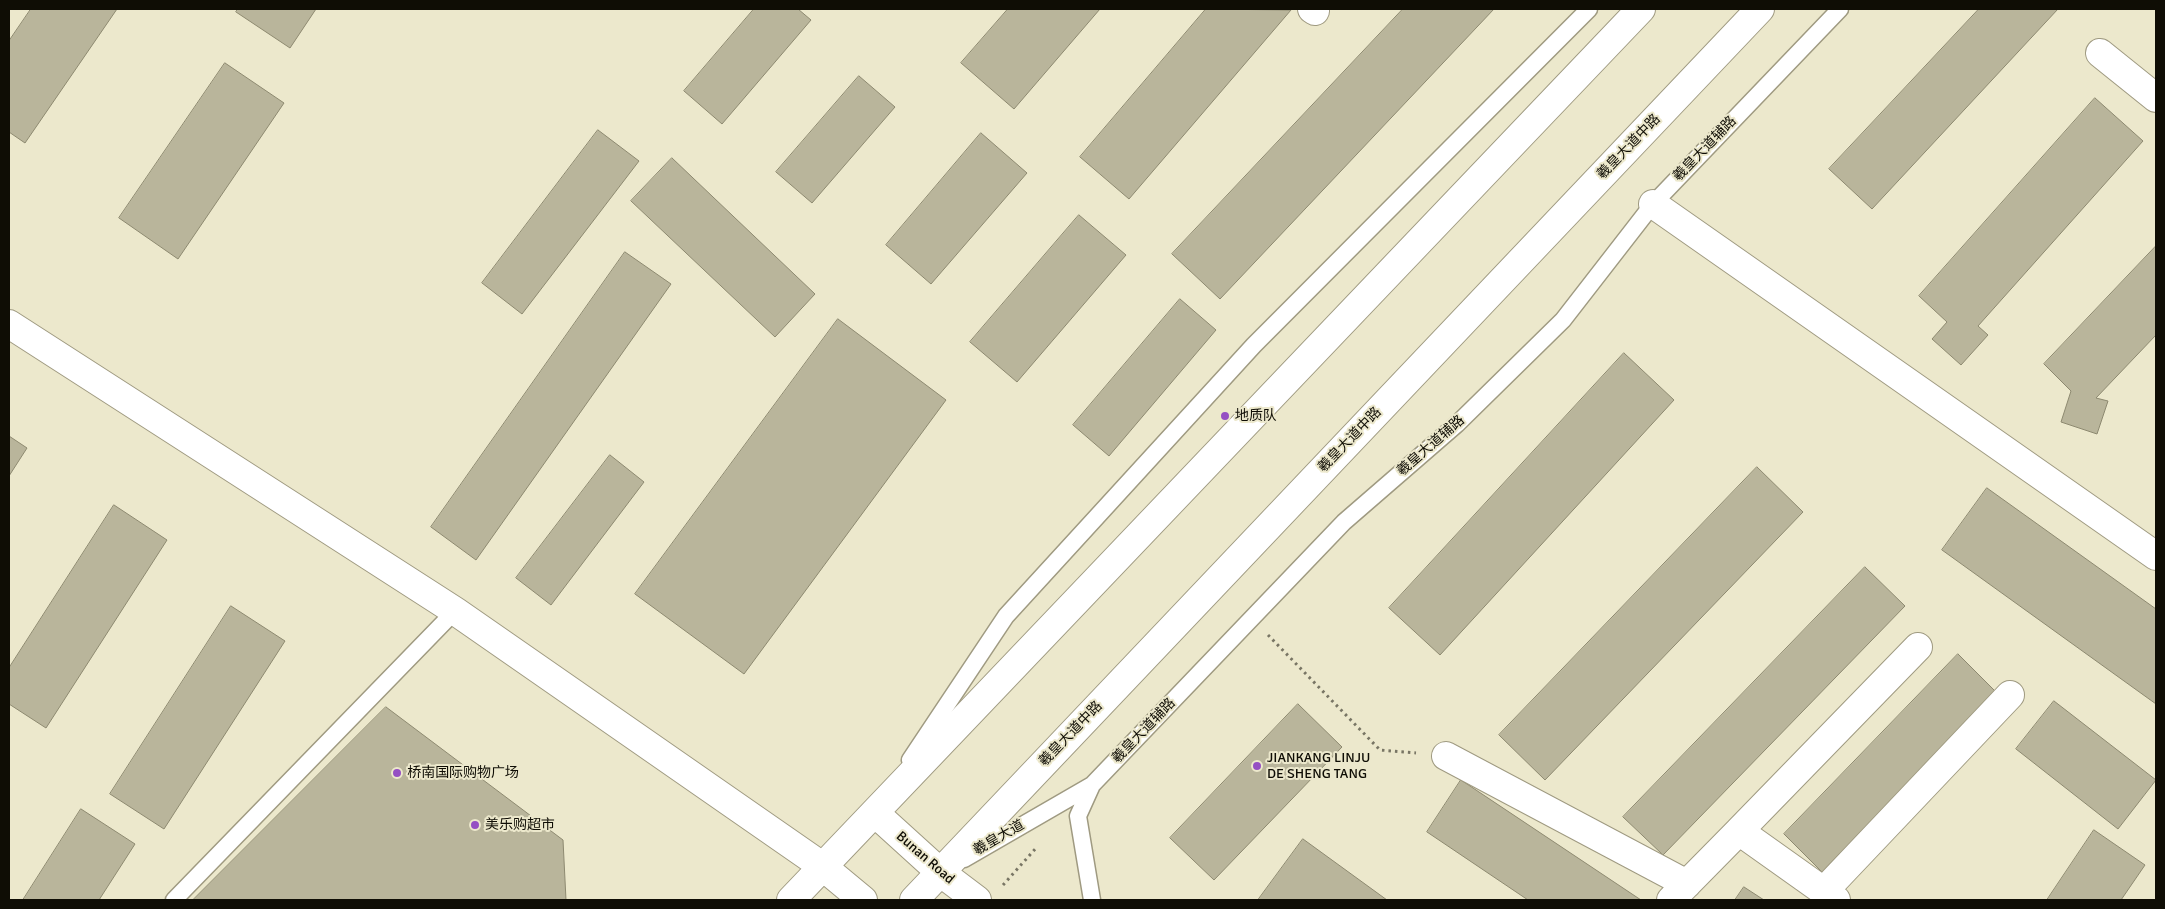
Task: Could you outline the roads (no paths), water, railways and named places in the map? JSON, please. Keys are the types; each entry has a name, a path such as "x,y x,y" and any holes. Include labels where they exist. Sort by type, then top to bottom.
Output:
{"street":[{"path":"791,900 1641,9"},
{"name":"羲皇大道中路","path":"940,872 1760,9"},
{"path":"2100,53 2156,98"},
{"path":"1653,204 2156,556"},
{"path":"9,324 455,611 822,866 863,900"},
{"path":"1446,756 1679,892 1918,647"},
{"path":"1739,831 1830,896 2010,695"},
{"name":"Bunan Road","path":"875,814 940,872 977,900"},
{"name":"羲皇大道","path":"914,900 940,872"}],"lane":[{"path":"875,814 1006,616 1254,345 1589,9"},
{"name":"羲皇大道辅路","path":"1092,900 1078,816 1092,785 1344,522 1457,424 1563,320 1653,204 1840,9"},
{"path":"174,900 455,611"},
{"name":"羲皇大道","path":"940,872 1092,785"}],"place":[{"name":"地质队","path":"1225,416"},
{"name":"JIANKANG LINJU DE SHENG TANG","path":"1257,766"},
{"name":"桥南国际购物广场","path":"397,773"},
{"name":"美乐购超市","path":"475,825"}]}
